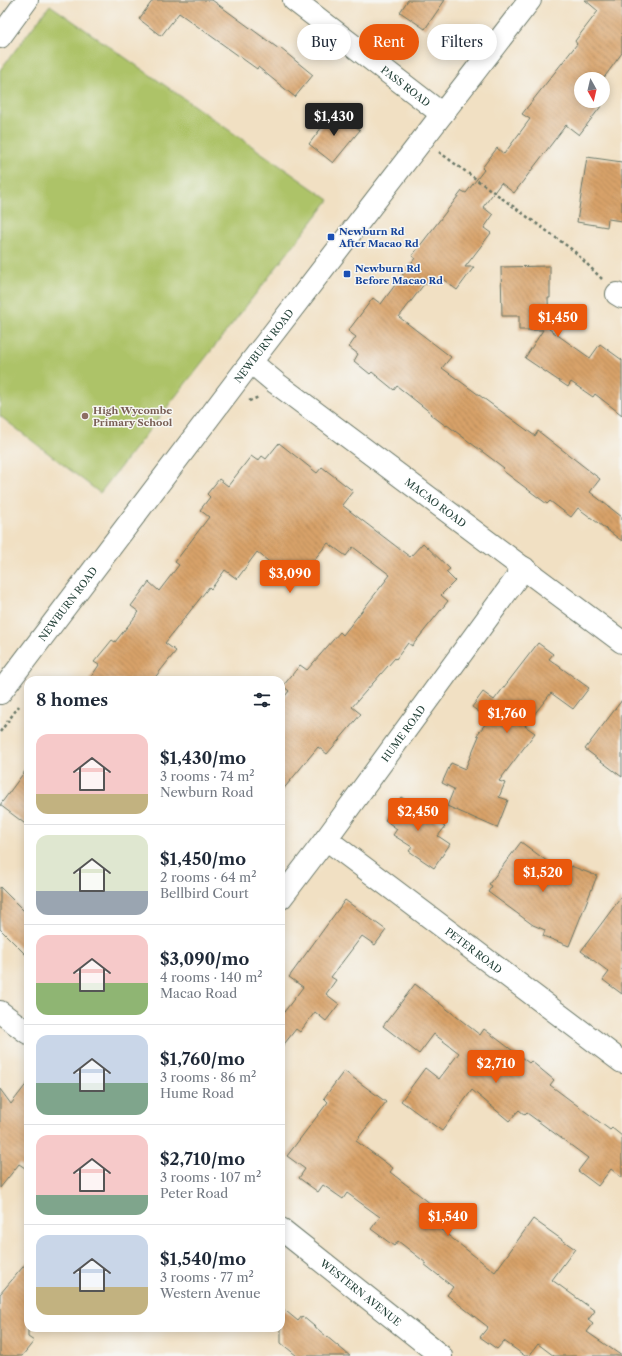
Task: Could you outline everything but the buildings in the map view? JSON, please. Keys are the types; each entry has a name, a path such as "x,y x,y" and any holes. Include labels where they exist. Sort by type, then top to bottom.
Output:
{"street":[{"path":"0,36 27,0"},
{"name":"PASS ROAD","path":"294,0 442,114"},
{"name":"NEWBURN ROAD","path":"0,693 251,362 530,0"},
{"name":"MACAO ROAD","path":"251,362 282,387 622,642"},
{"name":"HUME ROAD","path":"285,893 524,568"},
{"name":"PETER ROAD","path":"326,839 622,1062"},
{"path":"0,1012 24,1030"},
{"name":"WESTERN AVENUE","path":"285,1232 441,1356"}],"path":[{"path":"423,139 574,251 619,295"},
{"path":"0,732 23,700"}],"green space":[{"name":"High Wycombe Primary School","path":"50,5 329,200 100,493 0,416 0,70"}],"place":[{"name":"Newburn Rd After Macao Rd","path":"331,237"},
{"name":"Newburn Rd Before Macao Rd","path":"347,274"},
{"name":"High Wycombe Primary School","path":"85,416"}]}
